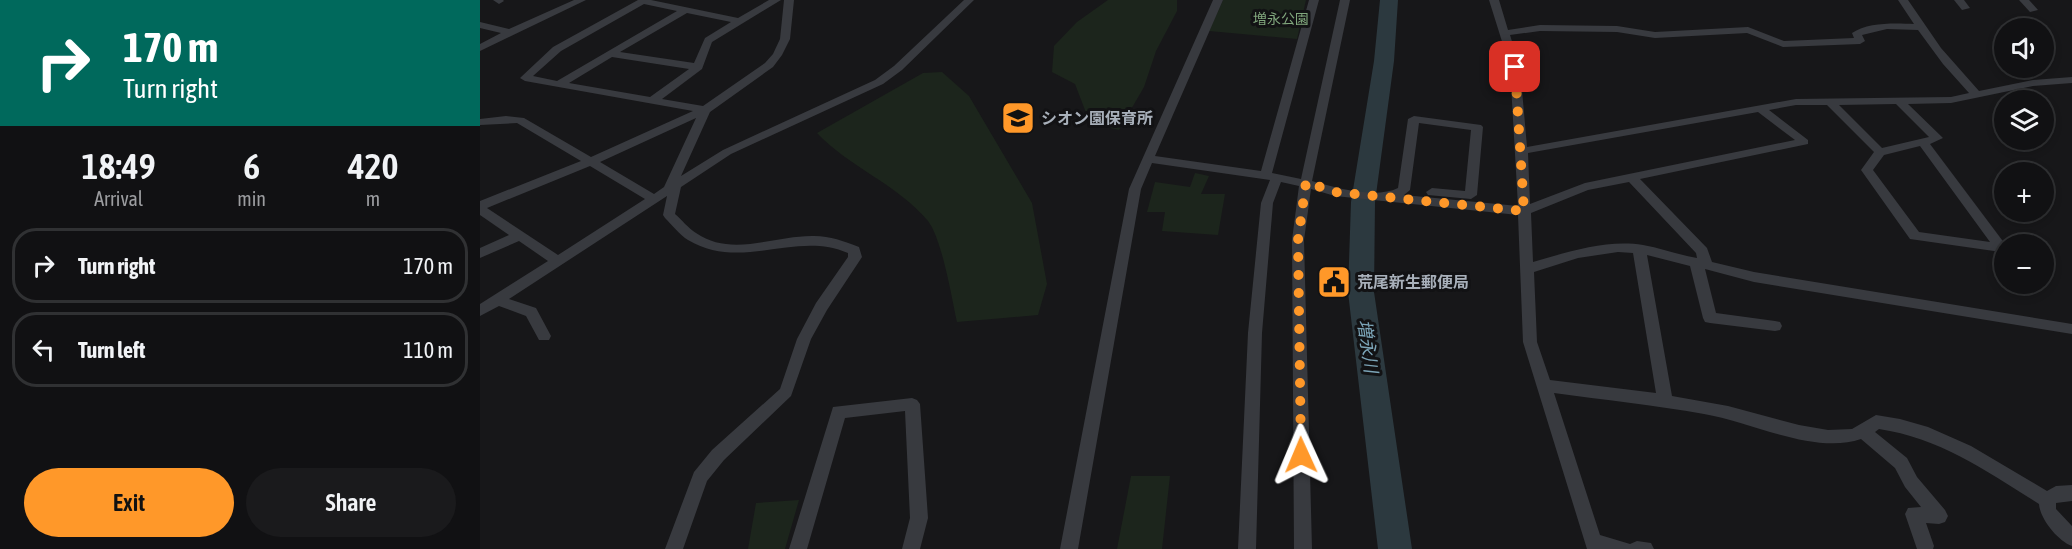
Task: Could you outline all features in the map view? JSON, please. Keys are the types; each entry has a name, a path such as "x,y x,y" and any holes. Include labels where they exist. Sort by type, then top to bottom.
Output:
{"street":[{"path":"480,48 581,0"},
{"path":"652,101 698,67 708,40 776,0"},
{"path":"480,207 592,161 705,110 778,55 789,28 789,0"},
{"path":"480,311 747,141 879,82 898,68 969,0"},
{"path":"1069,549 1135,189 1218,0"},
{"path":"1247,549 1255,333 1267,203 1271,176 1314,0"},
{"path":"1303,549 1298,240 1306,182 1345,0"},
{"path":"1494,0 1515,67 1522,151 1530,342 1594,545 1624,549"},
{"path":"1903,0 1918,27 1978,96"},
{"path":"2024,0 2033,10"},
{"path":"705,110 525,78 557,49 644,1 738,21"},
{"path":"559,84 685,10"},
{"path":"480,25 498,27 511,32"},
{"path":"1504,33 1540,28 1617,29 1655,34 1748,30 1783,44 1860,41 1857,33 1887,26 1918,27"},
{"path":"610,54 698,67"},
{"path":"1522,151 1796,102 1952,100 2033,83 2072,80"},
{"path":"1898,100 1937,138 1880,152 1867,170 1915,236 2001,248 1923,142"},
{"path":"1829,101 1880,152"},
{"path":"1147,159 1306,182 1335,192 1524,211 1586,187 1804,142 1759,108"},
{"path":"674,549 700,477 718,454 786,392 804,339 821,307 855,257 854,250 847,245 827,242 794,242 735,251 704,242 678,226 669,215 672,188 705,110"},
{"path":"480,122 506,118 520,120 654,199"},
{"path":"1386,197 1404,190 1471,195 1477,127 1414,119 1404,190"},
{"path":"1631,177 1702,251 1701,263 1710,318 1776,326"},
{"path":"480,207 518,236 558,261"},
{"path":"480,253 518,236"},
{"path":"1527,269 1578,254 1618,248 1639,249 1754,277 2072,330"},
{"path":"1639,249 1665,402"},
{"path":"497,300 531,312 544,336"},
{"path":"1543,385 1729,412 1780,428 1814,434 1845,437 1864,432 1876,422 1896,423 1932,434 1962,447 2047,500"},
{"path":"798,549 839,412 912,404 919,518 911,549"},
{"path":"1864,432 1900,464 1911,482 1939,516 1914,514 1925,546"},
{"path":"2047,500 2056,494 2072,493"},
{"path":"2047,500 2048,512 2072,538"},
{"path":"1637,549 1645,549"}],"green space":[{"path":"1108,0 1177,0 1177,11 1156,51 1144,87 1119,130 1090,123 1075,84 1052,72 1054,46 1077,22"},
{"name":"増永公園","path":"1223,0 1306,0 1297,39 1209,31"},
{"path":"942,72 969,96 1032,203 1047,284 1038,315 957,322 938,241 928,221 902,196 843,156 817,133 923,73"},
{"path":"1195,173 1209,176 1201,194 1225,194 1218,235 1162,231 1165,212 1147,212 1155,182 1190,187"},
{"path":"1131,476 1170,476 1162,549 1117,549"},
{"path":"799,500 785,549 748,549 756,503"}],"waterway":[{"name":"増永川","path":"1389,0 1384,61 1363,202 1361,292 1395,549"}],"place":[{"name":"シオン園保育所","path":"1018,118"},
{"name":"荒尾新生郵便局","path":"1334,282"}],"route":[{"path":"1301,455 1298,240 1306,182 1335,192 1524,211 1515,67"}]}
